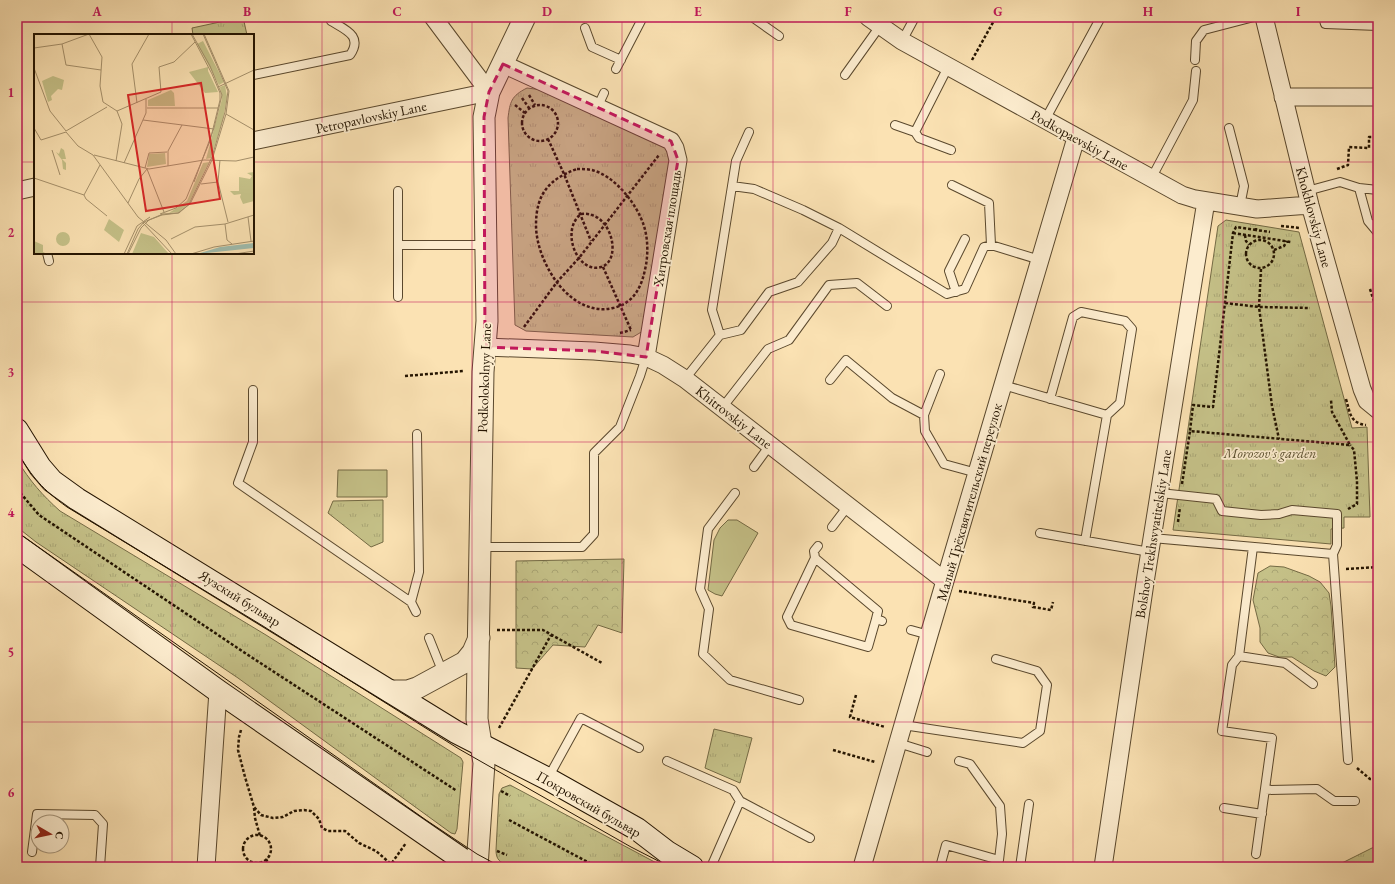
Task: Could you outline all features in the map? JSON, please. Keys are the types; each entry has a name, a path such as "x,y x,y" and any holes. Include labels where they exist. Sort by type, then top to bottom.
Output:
{"main road":[{"name":"Яузский бульвар","path":"17,430 40,467 52,481 62,489 389,691 482,746"},
{"path":"17,546 218,691 473,867"},
{"name":"Покровский бульвар","path":"482,746 548,779 637,829 667,852 692,867"}],"street":[{"path":"433,17 489,92"},
{"name":"Podkolokolnyy Lane","path":"477,867 484,763 477,720 483,372 487,321 484,117 489,92 525,17"},
{"name":"Khokhlovskiy Lane","path":"1264,17 1308,198 1362,389 1367,401 1378,410"},
{"name":"Podkopaevskiy Lane","path":"874,21 902,41 948,67 1182,195 1206,201 1257,209 1268,209 1308,198"},
{"path":"503,64 601,101 671,141"},
{"name":"Petropavlovskiy Lane","path":"254,141 489,92"},
{"path":"1283,97 1378,97"},
{"name":"Малый Трёхсвятительский переулок","path":"862,867 929,636 951,586 977,473 1076,138"},
{"name":"Хитровская площадь","path":"646,357 678,160 675,148 671,141"},
{"path":"17,190 34,189"},
{"name":"Bolshoy Trekhsvyatitelskiy Lane","path":"1103,867 1151,545 1206,201"},
{"name":"Khitrovskiy Lane","path":"485,347 594,350 646,357 663,365 685,379 951,586"},
{"path":"389,691 408,691 417,688 465,662 474,652 479,638"},
{"path":"206,867 218,691"}],"lane":[{"path":"616,70 643,17"},
{"path":"752,17 779,36"},
{"path":"902,41 915,17"},
{"path":"1044,120 1101,17"},
{"path":"1195,60 1196,40 1204,30 1254,17"},
{"path":"1323,17 1325,24 1378,26"},
{"path":"254,75 350,55 354,48 355,40 350,32 330,18"},
{"path":"845,75 874,21"},
{"path":"585,28 592,47 621,60"},
{"path":"915,132 948,67"},
{"path":"1151,179 1193,100 1196,71"},
{"path":"895,125 915,132 919,138 951,150"},
{"path":"1229,128 1244,186 1240,206"},
{"path":"720,335 712,310 736,160 749,132"},
{"path":"1308,198 1340,182 1359,188 1378,190"},
{"path":"952,185 989,203 991,245"},
{"path":"732,186 754,189 804,210 839,228 947,294 965,289 984,247 991,245 1040,260"},
{"path":"1359,188 1368,221 1378,233"},
{"path":"398,191 398,297"},
{"path":"1368,221 1378,221"},
{"path":"685,379 720,335 741,330 769,292 798,282 832,243 839,228"},
{"path":"956,292 949,272 964,238"},
{"path":"398,245 485,245"},
{"path":"722,408 768,349 788,340 829,285 857,283 887,306"},
{"path":"1050,399 1074,317 1081,312 1125,321 1132,329 1120,403 1107,415 1085,541"},
{"path":"480,547 582,547 594,534 594,453 620,427 646,357"},
{"path":"830,380 846,360 892,398 924,415"},
{"path":"940,374 924,415 925,431 944,464 977,473"},
{"path":"1003,385 1107,415"},
{"path":"253,390 253,442 238,482 411,602 416,612"},
{"path":"411,602 419,572 417,434"},
{"path":"754,467 770,445"},
{"path":"735,493 708,529 700,589 708,609 703,654 730,680 799,700"},
{"path":"1160,493 1216,499 1222,511 1261,515 1279,514 1292,510 1337,514 1338,545 1333,554 1348,760"},
{"path":"832,527 848,506"},
{"path":"1040,533 1085,541 1151,545 1253,547 1333,554"},
{"path":"815,558 878,611 879,620 868,647 791,625 787,617 815,558 814,551 818,546"},
{"path":"1253,547 1239,656 1232,665 1222,731 1272,738 1256,854"},
{"path":"911,630 929,636"},
{"path":"429,638 444,673"},
{"path":"1239,656 1285,663 1313,684"},
{"path":"903,725 1022,743 1040,731 1047,685 1037,671 996,659"},
{"path":"548,779 581,718 639,748"},
{"path":"898,743 927,752"},
{"path":"940,867 946,845 999,864 1002,834 1000,806 970,764 959,760"},
{"path":"667,762 733,790 740,801 810,838"},
{"path":"1265,790 1317,789 1334,801 1355,801"},
{"path":"711,867 740,801"},
{"path":"1020,867 1029,804"},
{"path":"1224,808 1262,814"},
{"path":"70,815 95,815 103,824 100,867"}],"path":[{"path":"972,60 996,17"},
{"path":"522,98 529,108"},
{"path":"531,98 535,105"},
{"path":"515,105 525,113"},
{"path":"535,105 542,105 548,106 554,111 557,116 557,130 548,139 540,141 532,139 526,134 522,126 522,120 529,108 535,105"},
{"path":"1334,169 1348,165 1349,147 1369,148 1369,137 1378,137"},
{"path":"548,139 592,241"},
{"path":"524,327 557,282 579,258 627,195 671,141"},
{"path":"577,168 603,174 627,195 644,226 648,246 643,281 633,297 621,306 604,310 586,306 572,297 557,282 548,270 540,254 536,234 536,214 541,194 549,184 564,174 577,168"},
{"path":"581,214 595,216 605,224 609,231 612,246 611,254 609,261 603,266 593,267 585,264 579,258 571,242 572,224 581,214"},
{"path":"1183,481 1194,405 1213,407 1233,233 1236,226 1270,232"},
{"path":"1233,233 1291,242"},
{"path":"1245,235 1246,241 1249,245"},
{"path":"1258,240 1264,240 1269,243 1274,250 1274,259 1271,264 1261,269 1251,266 1247,261 1246,250 1249,245 1258,240"},
{"path":"1274,250 1284,246 1287,241"},
{"path":"603,266 631,330"},
{"path":"1261,269 1259,307 1272,406 1279,439"},
{"path":"1370,289 1378,314"},
{"path":"1225,303 1259,307 1310,308"},
{"path":"405,376 465,371 483,372"},
{"path":"1331,400 1332,412 1354,450 1357,481 1357,504 1337,514"},
{"path":"1190,431 1350,445"},
{"path":"17,489 39,514 251,657 457,791"},
{"path":"1354,569 1378,567"},
{"path":"951,586 1034,603 1033,607 1051,610 1053,602"},
{"path":"503,630 543,630 602,663"},
{"path":"503,720 551,635"},
{"path":"856,695 850,717 883,727"},
{"path":"243,724 239,737 238,750 244,778 254,807 255,818 260,836"},
{"path":"833,750 873,762"},
{"path":"1348,760 1370,780 1378,779"},
{"path":"500,790 510,796"},
{"path":"254,807 261,815 273,818 283,817 294,811 311,811 319,819 322,828 328,831 345,831 359,843 376,851 390,865 409,838"},
{"path":"509,820 597,867"},
{"path":"260,836 267,840 270,845 270,851 266,859 258,863 252,862 247,859 243,848 245,842 249,838 260,836"},
{"path":"496,850 507,855"},
{"path":"266,859 270,867"}],"highlighted area":[{"path":"503,64 671,141 678,160 646,357 594,351 485,347 484,117 489,92"}],"green space":[{"path":"243,17 247,34 193,34 192,28"},
{"path":"527,88 543,90 661,143 669,151 671,160 643,331 633,337 526,331 515,325 508,118 512,100"},
{"name":"Morozov's garden","path":"1226,220 1299,232 1352,428 1367,427 1370,517 1344,517 1344,528 1331,529 1331,544 1173,530 1218,226"},
{"path":"17,460 37,487 60,511 266,635 461,758 463,762 457,829 455,834 451,833 238,678 36,542 17,527"},
{"path":"338,470 387,470 387,497 337,497"},
{"path":"383,500 383,542 371,547 328,513 333,501"},
{"path":"728,520 737,520 758,533 722,596 708,590 714,540 720,528"},
{"path":"624,559 622,633 598,625 585,647 553,645 532,669 516,668 516,561"},
{"path":"1270,566 1284,567 1309,576 1320,582 1329,593 1335,667 1326,676 1314,671 1292,657 1279,657 1268,653 1260,642 1260,628 1253,600 1258,573"},
{"path":"714,729 752,738 740,783 705,768"},
{"path":"510,785 664,867 505,865 499,860 496,853 499,794 502,788"},
{"path":"1378,845 1378,867 1334,867"}],"tram line":[{"path":"17,452 39,482 67,507 263,626 459,749 631,847 670,867"},
{"path":"17,532 426,820 477,854 501,867"}]}
